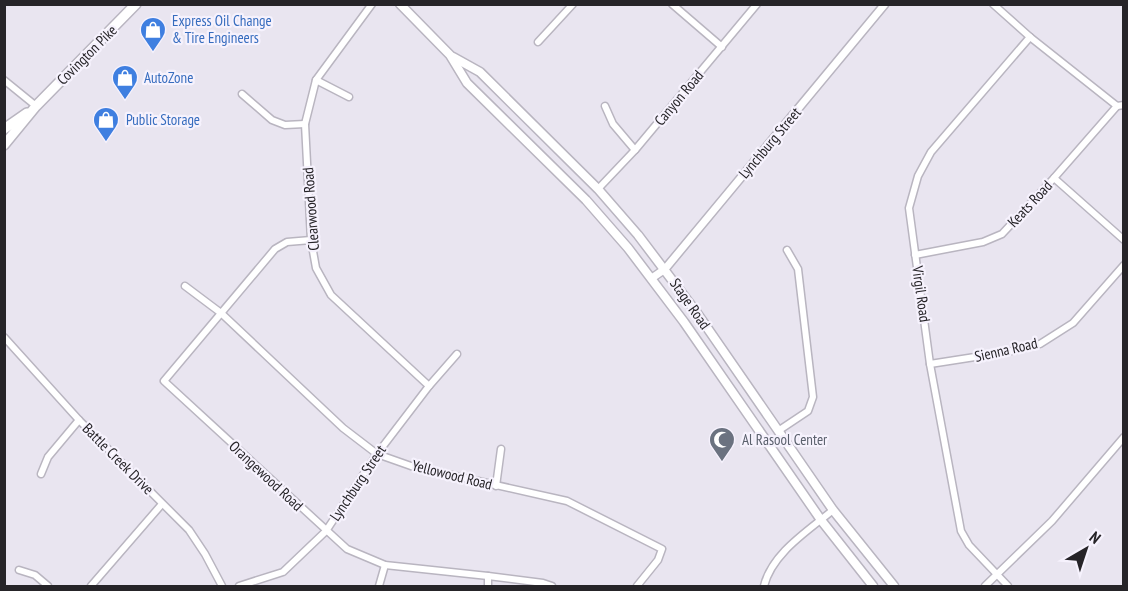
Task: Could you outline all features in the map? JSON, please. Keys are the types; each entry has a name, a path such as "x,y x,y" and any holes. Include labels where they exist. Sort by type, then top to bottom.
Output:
{"main road":[{"name":"Covington Pike","path":"4,145 36,106 136,4"},
{"name":"Stage Road","path":"400,4 450,55 467,83 586,200 652,278 821,520 873,586"},
{"name":"Stage Road","path":"450,55 480,72 598,189 638,235 833,510 894,586"},
{"name":"Covington Pike","path":"4,129 36,106"}],"street":[{"name":"Clearwood Road","path":"372,4 316,80 305,124 311,240 316,268 331,296 429,386"},
{"path":"538,42 573,4"},
{"path":"672,4 722,47"},
{"name":"Canyon Road","path":"598,189 635,150 757,4"},
{"name":"Lynchburg Street","path":"652,278 665,270 885,4"},
{"path":"993,4 1030,37 1120,105"},
{"name":"Virgil Road","path":"1008,586 996,576 969,545 961,531 930,364 909,208 918,176 931,152 1030,37"},
{"path":"4,80 36,106"},
{"path":"316,80 349,98"},
{"path":"242,94 272,120 285,126 305,124"},
{"name":"Keats Road","path":"915,255 983,242 1002,234 1120,105"},
{"path":"605,106 613,124 635,150"},
{"path":"1054,178 1124,240"},
{"path":"221,313 275,249 287,242 311,240"},
{"path":"778,431 808,411 813,397 798,269 787,250"},
{"name":"Sienna Road","path":"930,364 1007,352 1040,344 1073,323 1124,265"},
{"name":"Yellowood Road","path":"185,286 221,313 343,428 377,454 411,466 567,501 662,549 658,560 637,586"},
{"name":"Orangewood Road","path":"221,313 164,381 347,549 385,565 488,576 552,586"},
{"name":"Battle Creek Drive","path":"4,337 79,420 189,530 222,586"},
{"path":"4,350 11,343"},
{"name":"Lynchburg Street","path":"239,586 283,572 326,531 377,454 429,386 457,354"},
{"path":"41,474 48,457 79,420"},
{"path":"986,586 1052,521 1124,437"},
{"path":"496,486 501,449"},
{"path":"91,586 162,504"},
{"path":"764,586 767,576 784,552 833,510"},
{"path":"379,586 385,565"},
{"path":"19,570 35,575 48,586"},
{"path":"488,576 488,586"}],"place":[{"name":"Express Oil Change & Tire Engineers","path":"153,53"},
{"name":"AutoZone","path":"125,101"},
{"name":"Public Storage","path":"106,143"},
{"name":"Al Rasool Center","path":"722,463"}]}
